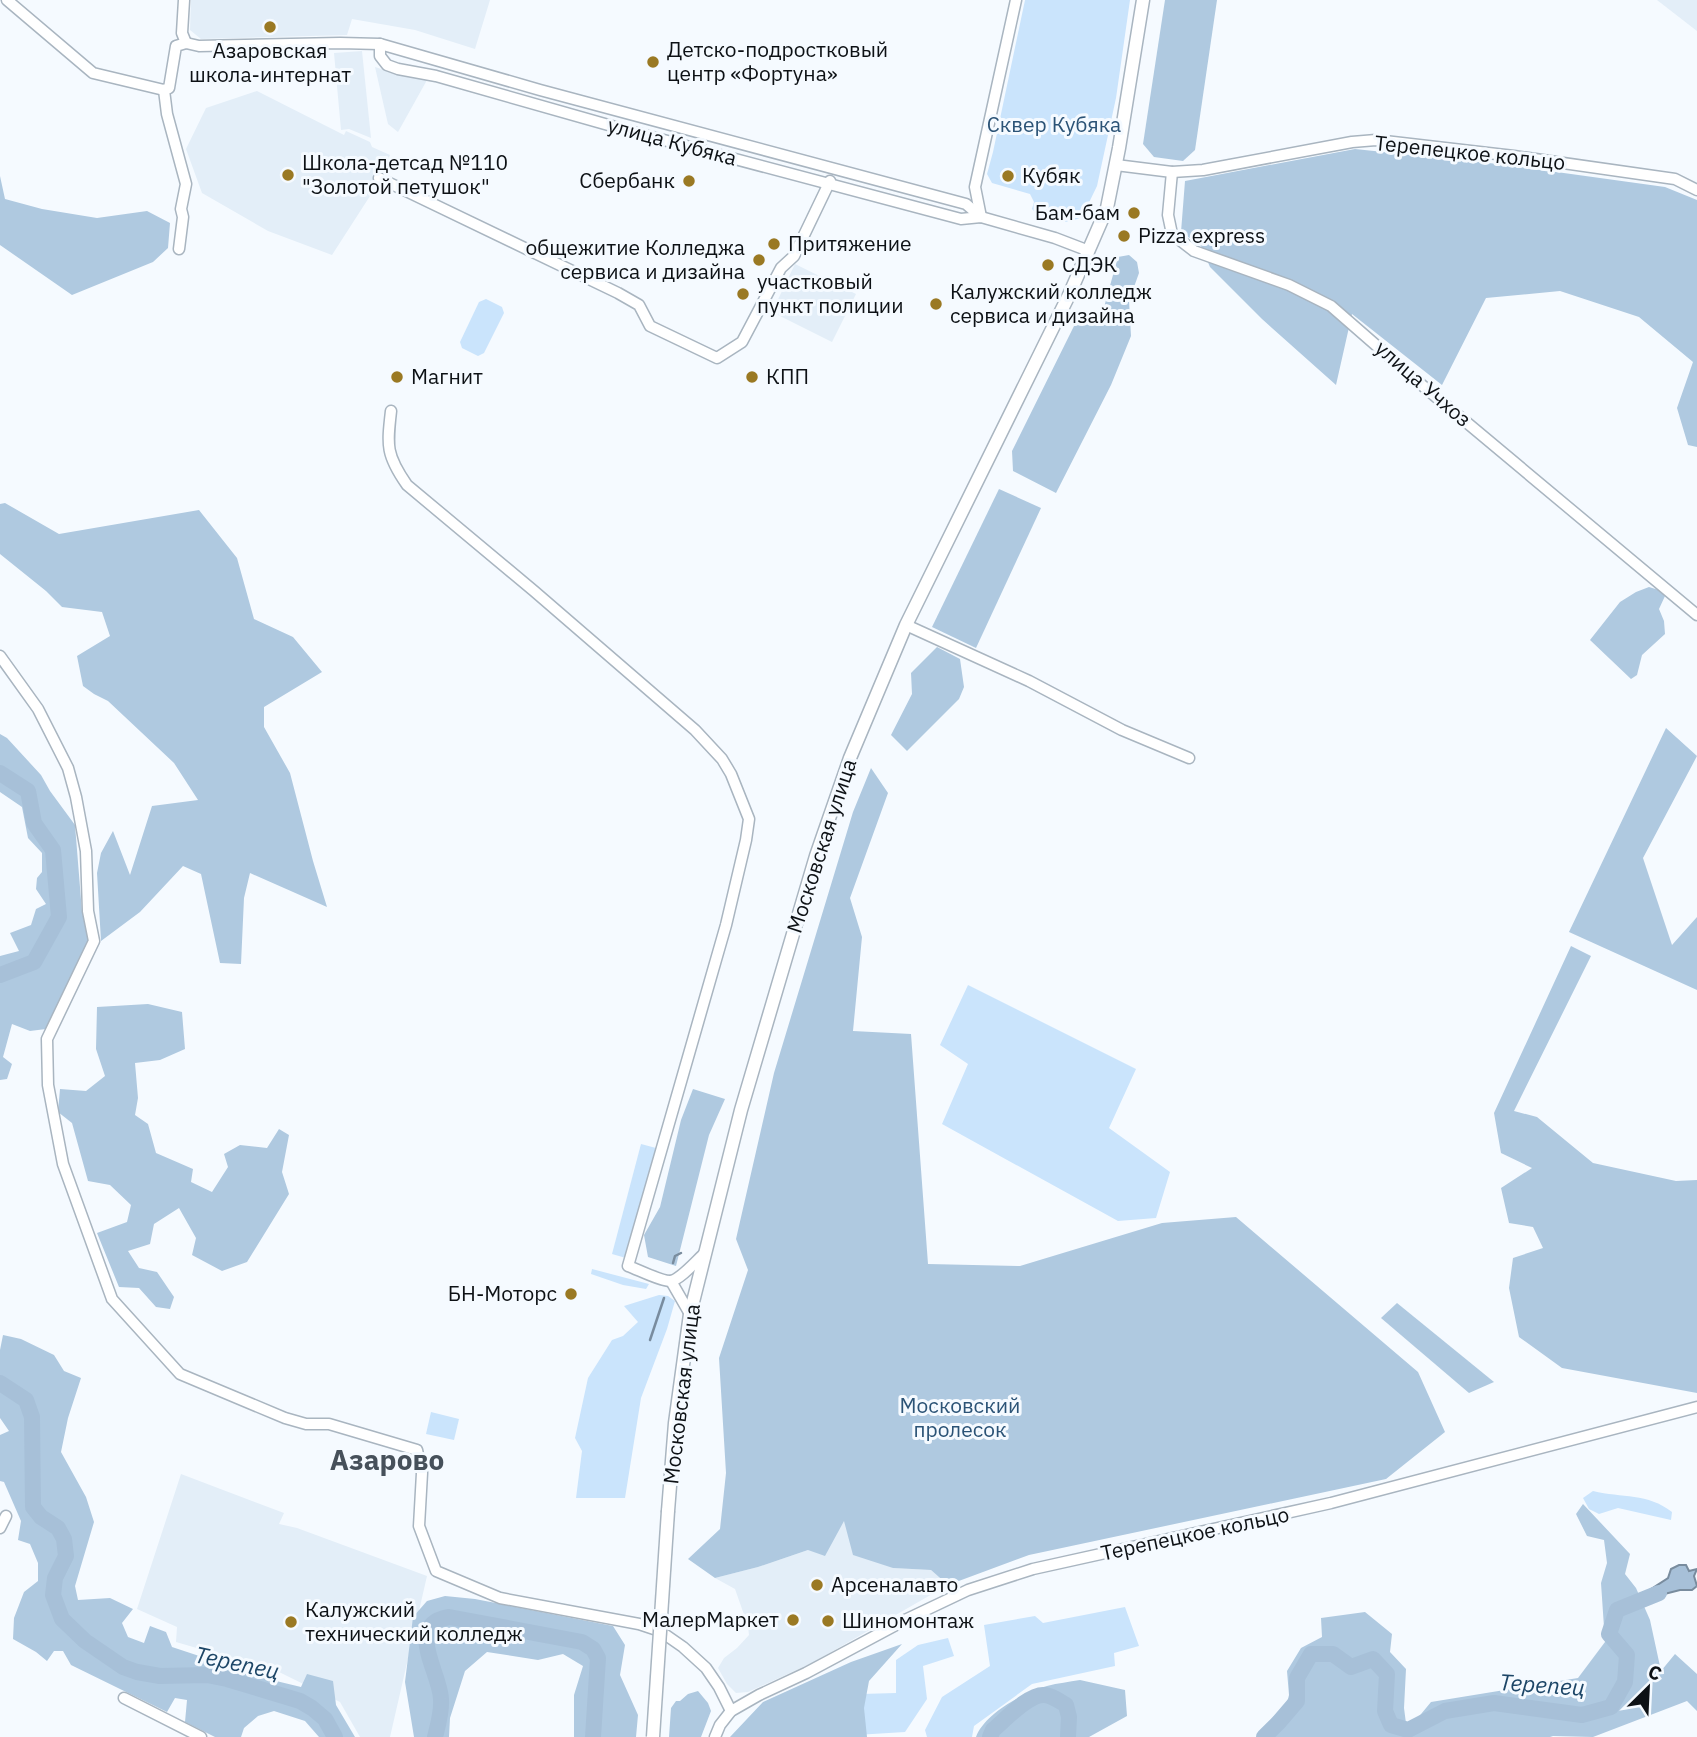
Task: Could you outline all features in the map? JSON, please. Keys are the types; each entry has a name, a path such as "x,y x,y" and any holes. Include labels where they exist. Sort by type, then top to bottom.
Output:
{"main road":[{"name":"Московская улица","path":"653,1737 675,1423 690,1314 741,1110 816,856 850,758 906,625 1070,293 1107,208 1143,0"}],"street":[{"path":"0,3 7,0 93,73 164,90 169,88 176,46 186,43 182,33 184,0"},
{"path":"981,217 975,187 1016,0"},
{"name":"улица Кубяка","path":"186,43 199,46 380,44 540,90 966,204 981,217"},
{"name":"улица Кубяка","path":"380,44 380,56 387,65 398,69 436,76 626,130 961,219 981,217 1055,238 1089,251"},
{"path":"164,90 167,114 186,184 181,209 183,216 179,249"},
{"name":"Терепецкое кольцо","path":"1116,165 1172,172 1203,170 1352,142 1376,140 1675,179 1697,190"},
{"path":"379,178 618,293 639,305 650,326 717,358 742,342 781,268 794,256 827,184 838,170"},
{"name":"улица Учхоз","path":"1172,172 1168,215 1172,234 1194,251 1289,285 1331,306 1697,615"},
{"path":"391,411 389,454 407,485 695,730 722,759 749,819 726,925 628,1266 671,1281 705,1253"},
{"path":"906,625 1030,681 1122,730 1189,758"},
{"path":"0,656 38,709 68,768 86,851 88,911 94,941 47,1039 48,1085 63,1164 112,1299 180,1374 285,1418 306,1424 329,1424 417,1450 422,1473 419,1526 436,1571 500,1598 639,1624 660,1631 706,1668 731,1711"},
{"path":"671,1281 690,1314"},
{"name":"Терепецкое кольцо","path":"715,1737 731,1711 968,1590 1033,1569 1331,1503 1697,1407"},
{"path":"0,1528 6,1517"},
{"path":"124,1698 201,1737"}],"shaded area":[{"name":"Азаровская школа-интернат","path":"191,0 490,0 475,49 415,30 352,19 347,35 201,39 190,30"},
{"path":"1657,0 1697,0 1697,31"},
{"path":"362,51 371,138 349,129 341,130 334,53"},
{"path":"375,67 427,80 398,132 388,124"},
{"name":"Школа-детсад №110 \"Золотой петушок\"","path":"257,91 344,135 346,131 370,142 372,147 390,155 370,196 332,255 268,231 202,193 186,149 206,108"},
{"path":"795,264 856,294 832,342 772,312"},
{"path":"181,1474 284,1513 279,1524 297,1528 427,1576 390,1737 360,1737 340,1702 279,1672 176,1642 177,1627 137,1609"},
{"path":"844,1520 893,1568 931,1570 948,1585 812,1663 748,1692 736,1693 718,1668 724,1658 749,1635 748,1626 735,1589 715,1578 808,1550"},
{"path":"1686,1565 1689,1571 1697,1569 1694,1576 1697,1586 1692,1590 1680,1590 1641,1600 1648,1591 1668,1578 1671,1569"}],"green space":[{"name":"Сквер Кубяка","path":"1025,0 1130,0 1116,98 1097,186 1082,217 1068,221 1055,222 1043,218 1032,209 1034,202 1030,194 992,183 987,174"},
{"path":"1165,0 1217,0 1195,150 1183,161 1154,157 1143,144"},
{"path":"1355,149 1498,164 1665,187 1697,200 1697,447 1688,445 1677,408 1693,362 1639,317 1560,291 1486,298 1442,385 1352,314 1336,385 1262,319 1210,267 1201,246 1181,232 1185,181"},
{"path":"0,176 5,199 42,209 97,218 147,211 170,223 168,248 153,262 72,295 0,245"},
{"path":"1129,255 1137,262 1139,273 1129,301 1131,336 1111,385 1056,493 1013,471 1012,451 1075,324 1083,318 1101,318 1118,257"},
{"path":"486,299 502,307 504,313 484,353 478,356 462,348 460,342 479,302"},
{"path":"999,489 1041,508 976,648 932,627"},
{"path":"5,503 59,534 199,510 237,558 254,619 293,637 322,672 264,707 264,727 290,773 327,907 250,873 244,898 241,964 220,963 201,874 183,866 140,912 101,941 97,873 101,853 113,831 130,875 152,806 198,800 174,763 108,701 83,686 77,656 110,636 102,612 62,607 0,554 0,504"},
{"path":"1649,587 1662,591 1665,596 1659,609 1665,634 1642,655 1637,675 1631,679 1590,640 1620,602"},
{"path":"937,647 960,659 964,687 959,699 907,751 891,735 912,694 911,673"},
{"path":"1666,728 1697,756 1643,858 1672,945 1697,917 1697,990 1569,932"},
{"path":"0,734 7,738 41,775 75,825 82,912 89,942 46,1029 30,1031 12,1024 3,1057 12,1064 7,1079 0,1080 0,956 19,951 10,933 31,925 36,909 46,904 36,889 37,878 42,872 42,853 28,838 22,807 0,792"},
{"name":"Московский пролесок","path":"871,768 888,793 850,898 862,937 853,1031 911,1034 928,1264 1020,1266 1162,1223 1236,1217 1418,1372 1445,1432 1386,1479 1029,1555 948,1585 931,1570 893,1568 853,1555 844,1521 825,1556 808,1550 715,1578 688,1559 720,1529 726,1473 719,1358 748,1270 736,1239 774,1073 853,812"},
{"path":"1571,946 1591,956 1514,1111 1537,1117 1593,1163 1676,1181 1697,1180 1697,1393 1562,1368 1519,1337 1509,1288 1513,1258 1543,1248 1533,1227 1509,1223 1501,1188 1532,1168 1501,1153 1494,1113"},
{"path":"968,985 1136,1069 1109,1128 1170,1172 1156,1218 1118,1221 942,1124 968,1064 940,1045"},
{"path":"148,1004 182,1012 185,1049 160,1060 135,1063 138,1098 135,1115 148,1124 156,1153 193,1169 191,1182 212,1192 228,1167 224,1154 240,1145 267,1148 279,1129 289,1135 282,1172 289,1194 247,1262 222,1271 192,1255 196,1238 179,1208 154,1224 150,1244 128,1251 139,1268 157,1272 174,1297 170,1309 156,1307 139,1288 119,1287 97,1233 127,1222 131,1205 110,1185 88,1181 72,1123 58,1112 60,1089 86,1091 105,1076 96,1049 97,1007"},
{"path":"693,1089 725,1099 709,1135 676,1266 648,1257 644,1235 660,1207 681,1120"},
{"path":"641,1144 656,1148 626,1258 612,1254"},
{"path":"592,1269 649,1284 646,1289 623,1285 591,1274"},
{"path":"659,1295 668,1296 675,1301 641,1398 625,1498 576,1498 582,1451 575,1438 588,1378 612,1340 623,1336 638,1322 624,1306"},
{"path":"1397,1303 1494,1382 1469,1393 1381,1318"},
{"path":"3,1335 21,1339 54,1355 64,1371 81,1378 68,1418 61,1452 86,1497 94,1522 75,1586 78,1600 110,1598 133,1609 122,1623 128,1637 144,1643 150,1626 166,1632 172,1647 272,1680 301,1687 307,1674 333,1681 336,1705 355,1737 319,1737 305,1721 274,1711 258,1716 244,1728 241,1737 215,1737 185,1722 187,1700 175,1698 167,1712 71,1665 63,1651 54,1651 47,1661 13,1639 14,1618 24,1592 38,1581 38,1563 30,1544 18,1540 21,1521 4,1482 0,1481 0,1435 9,1431 0,1418 0,1350"},
{"path":"431,1412 459,1419 454,1440 426,1434"},
{"path":"1593,1491 1654,1502 1672,1512 1671,1520 1618,1508 1599,1514 1589,1509 1583,1498"},
{"path":"1583,1504 1630,1554 1625,1574 1636,1588 1650,1620 1661,1671 1675,1654 1697,1674 1697,1711 1687,1701 1593,1737 1257,1737 1284,1714 1289,1695 1287,1671 1301,1648 1322,1637 1321,1618 1365,1612 1392,1634 1390,1652 1406,1669 1404,1708 1407,1731 1431,1702 1578,1678 1605,1642 1601,1583 1607,1563 1604,1540 1587,1536 1576,1514"},
{"path":"445,1596 475,1599 613,1626 625,1645 620,1675 638,1715 636,1737 574,1737 574,1695 583,1666 563,1654 538,1660 487,1652 465,1671 450,1718 449,1737 414,1737 405,1682 413,1617 427,1601"},
{"path":"1125,1607 1139,1646 1114,1653 1115,1666 1032,1684 974,1726 972,1737 927,1737 925,1730 942,1697 990,1666 984,1625 1035,1616 1043,1623"},
{"path":"948,1638 954,1656 923,1666 927,1699 905,1732 856,1735 861,1694 896,1693 896,1660 918,1645"},
{"path":"902,1644 869,1681 864,1708 867,1737 730,1737 763,1702 851,1662"},
{"path":"1080,1680 1125,1690 1127,1716 1089,1737 976,1737 980,1728 996,1712 1027,1693"},
{"path":"698,1691 711,1711 701,1737 669,1737 671,1708 676,1701"}],"waterway":[{"name":"Терепец","path":"0,773 28,791 34,823 53,850 59,917 34,962 0,975"},
{"path":"673,1263 675,1256 681,1253"},
{"path":"650,1340 664,1298"},
{"name":"Терепец","path":"0,1383 26,1400 32,1417 33,1507 41,1517 58,1528 64,1539 66,1556 55,1578 53,1595 62,1619 85,1641 123,1667 160,1676 207,1675 300,1701 325,1719 335,1737"},
{"name":"Терепец","path":"1264,1737 1297,1701 1297,1678 1311,1654 1333,1654 1351,1667 1373,1659 1387,1674 1385,1711 1391,1725 1408,1730 1445,1711 1494,1703 1582,1715 1611,1707 1625,1682 1627,1655 1609,1634 1617,1610 1659,1593"},
{"name":"Терепец","path":"435,1737 441,1699 426,1639 429,1629 436,1622 449,1617 582,1642 593,1649 598,1658 593,1737"},
{"name":"Терепец","path":"990,1737 993,1730 1018,1708 1032,1698 1045,1695 1066,1705 1069,1717 1068,1737"}],"place":[{"name":"Азаровская школа-интернат","path":"270,27"},
{"name":"Детско-подростковый центр «Фортуна»","path":"653,62"},
{"name":"Школа-детсад №110 \"Золотой петушок\"","path":"288,175"},
{"name":"Кубяк","path":"1008,176"},
{"name":"Сбербанк","path":"689,181"},
{"name":"Бам-бам","path":"1134,213"},
{"name":"Pizza express","path":"1124,236"},
{"name":"Притяжение","path":"774,244"},
{"name":"общежитие Колледжа сервиса и дизайна","path":"759,260"},
{"name":"СДЭК","path":"1048,265"},
{"name":"участковый пункт полиции","path":"743,294"},
{"name":"Калужский колледж сервиса и дизайна","path":"936,304"},
{"name":"Магнит","path":"397,377"},
{"name":"КПП","path":"752,377"},
{"name":"БН-Моторс","path":"571,1294"},
{"name":"Арсеналавто","path":"817,1585"},
{"name":"МалерМаркет","path":"793,1620"},
{"name":"Шиномонтаж","path":"828,1621"},
{"name":"Калужский технический колледж","path":"291,1622"}],"district":[{"name":"Азарово","path":"387,1460"}]}
